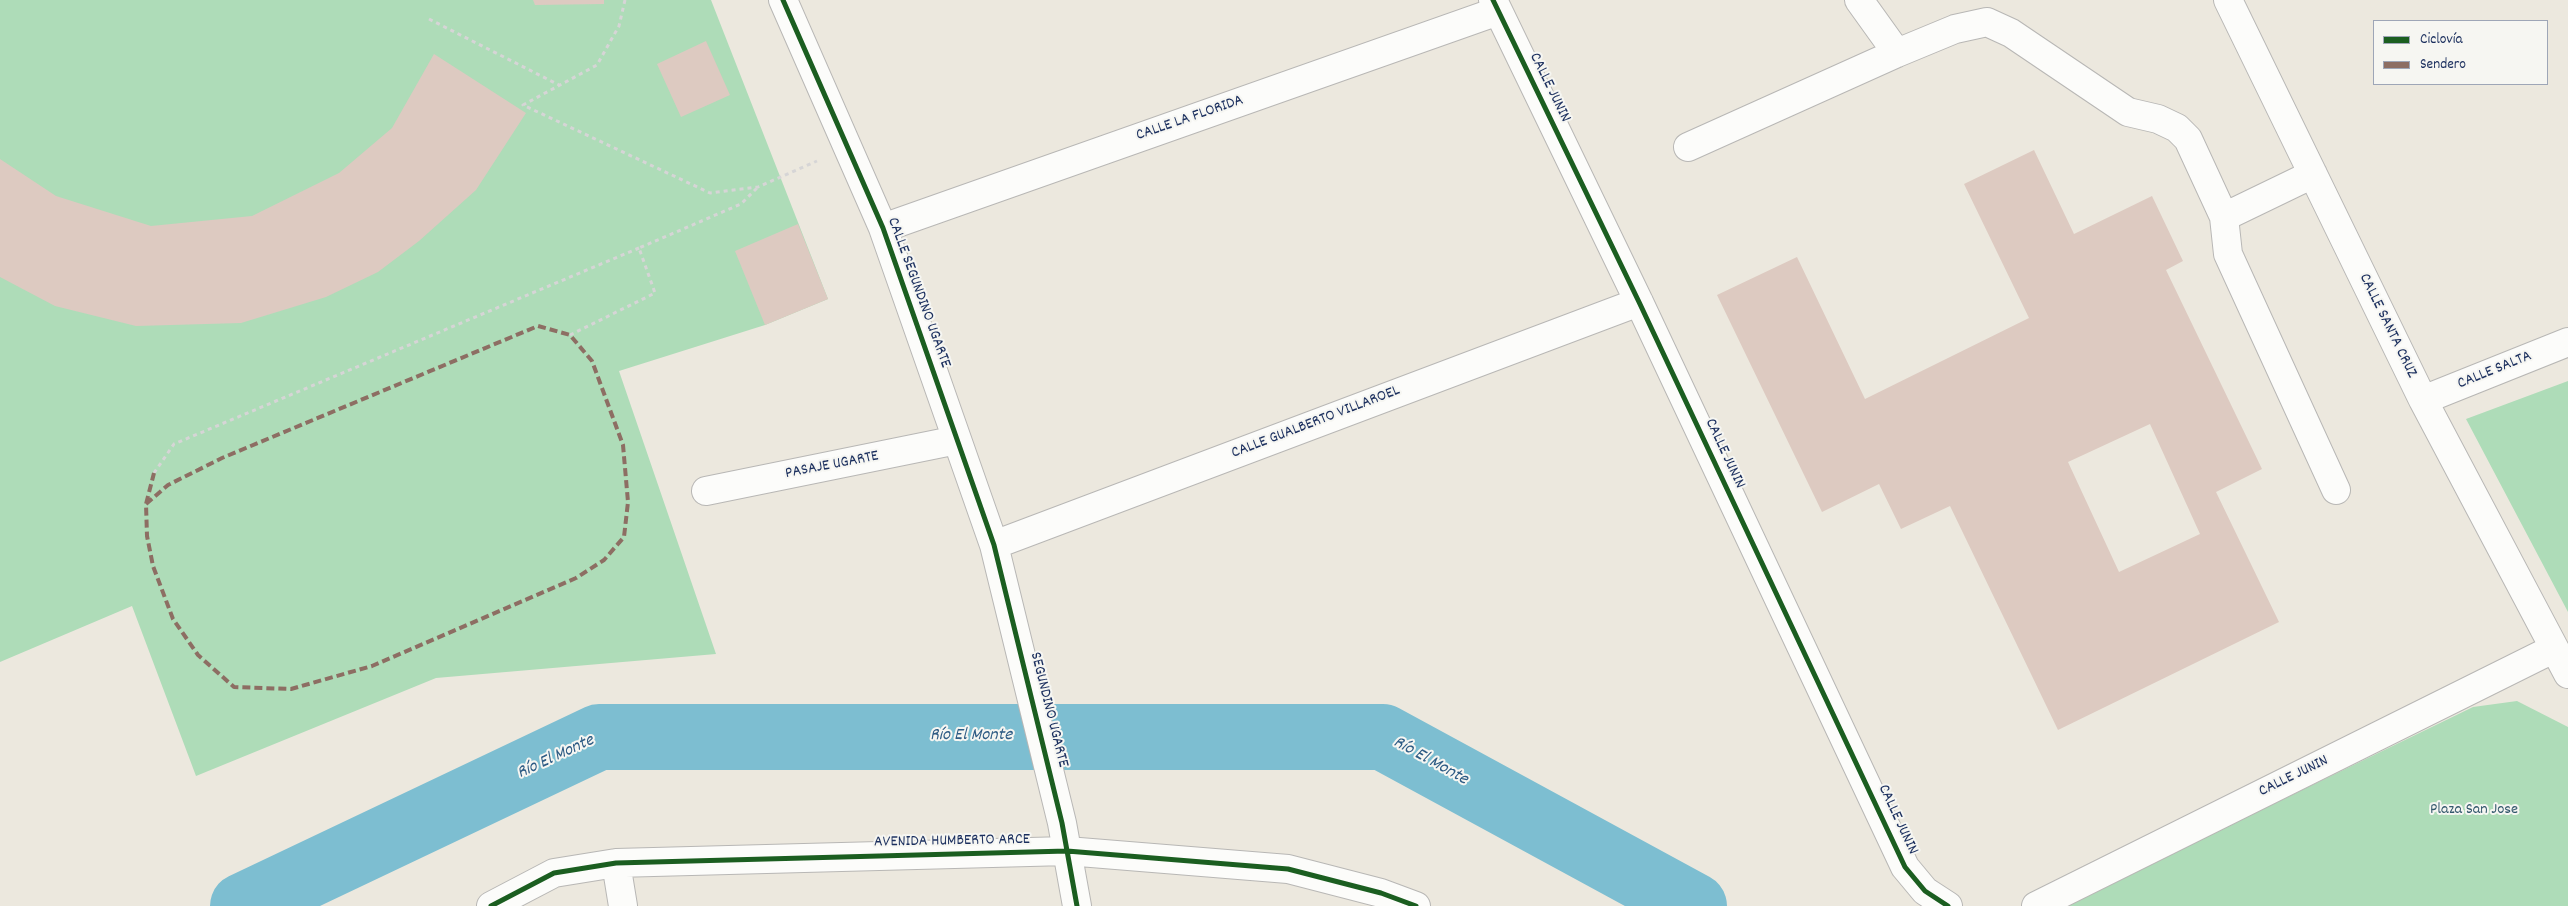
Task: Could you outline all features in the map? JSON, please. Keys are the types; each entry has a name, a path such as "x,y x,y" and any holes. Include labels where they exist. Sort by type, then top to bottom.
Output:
{"street":[{"name":"CALLE SEGUNDINO UGARTE","path":"783,0 883,228 994,545 1009,603"},
{"path":"1860,0 1896,53"},
{"name":"CALLE SANTA CRUZ","path":"2228,0 2423,400 2568,674"},
{"name":"CALLE LA FLORIDA","path":"883,228 1495,5"},
{"name":"CALLE JUNIN","path":"1495,5 1639,302 1905,867 1925,891 1948,906"},
{"path":"1688,147 1896,53 1955,29 1987,22 2011,33 2128,112 2158,119 2177,128 2188,139 2224,217 2228,254 2336,490"},
{"path":"2224,217 2313,174"},
{"name":"CALLE GUALBERTO VILLAROEL","path":"994,545 1639,302"},
{"name":"CALLE SALTA","path":"2423,400 2568,342"},
{"name":"PASAJE UGARTE","path":"706,491 958,440"},
{"name":"SEGUNDINO UGARTE","path":"1009,603 1062,823 1077,906"},
{"name":"CALLE JUNIN","path":"2036,906 2554,649"},
{"name":"AVENIDA HUMBERTO ARCE","path":"491,906 554,873 616,863 1067,852 1288,869 1381,893 1416,906"},
{"path":"616,863 623,906"}],"path":[{"path":"625,0 619,26 597,65 523,104 710,192 758,186 848,147"},
{"path":"429,19 560,85"},
{"path":"154,474 174,444 741,204 758,186"},
{"path":"570,335 655,293 639,248"}],"green space":[{"path":"0,0 711,0 828,299 765,325 619,371 716,654 436,678 196,776 132,606 0,662"},
{"path":"2568,381 2568,612 2466,419"},
{"name":"Plaza San Jose","path":"2517,701 2568,727 2568,906 2063,906 2473,707"}],"building":[{"path":"533,0 604,0 604,4 535,5"},
{"path":"706,41 730,95 681,117 657,64"},
{"path":"434,54 526,113 476,190 419,241 378,272 326,297 241,323 136,326 55,306 0,277 0,159 56,196 151,226 252,216 339,173 392,128"},
{"path":"2034,150 2074,234 2152,196 2183,261 2166,270 2262,469 2216,492 2279,622 2058,730 1950,506 1901,529 1879,484 1822,512 1717,295 1797,257 1865,399 2029,318 1964,184","holes":["2150,424 2200,534 2119,572 2068,462"]},
{"path":"798,224 828,299 765,325 735,251"}],"waterway":[{"name":"Río El Monte","path":"243,906 599,737 1383,737 1694,906"}],"marked path":[{"path":"146,504 168,485 222,458 538,326 570,335 592,361 623,445 628,502 624,537 604,560 576,578 372,666 291,689 234,687 198,655 173,619 153,566 147,536 146,504 154,473"}],"cycle path":[{"path":"783,0 883,228 994,545 1062,823 1077,906"},
{"path":"1493,0 1639,302 1905,867 1925,891 1948,906"},
{"path":"491,906 554,873 616,863 1067,851 1288,869 1381,893 1416,906"}]}
